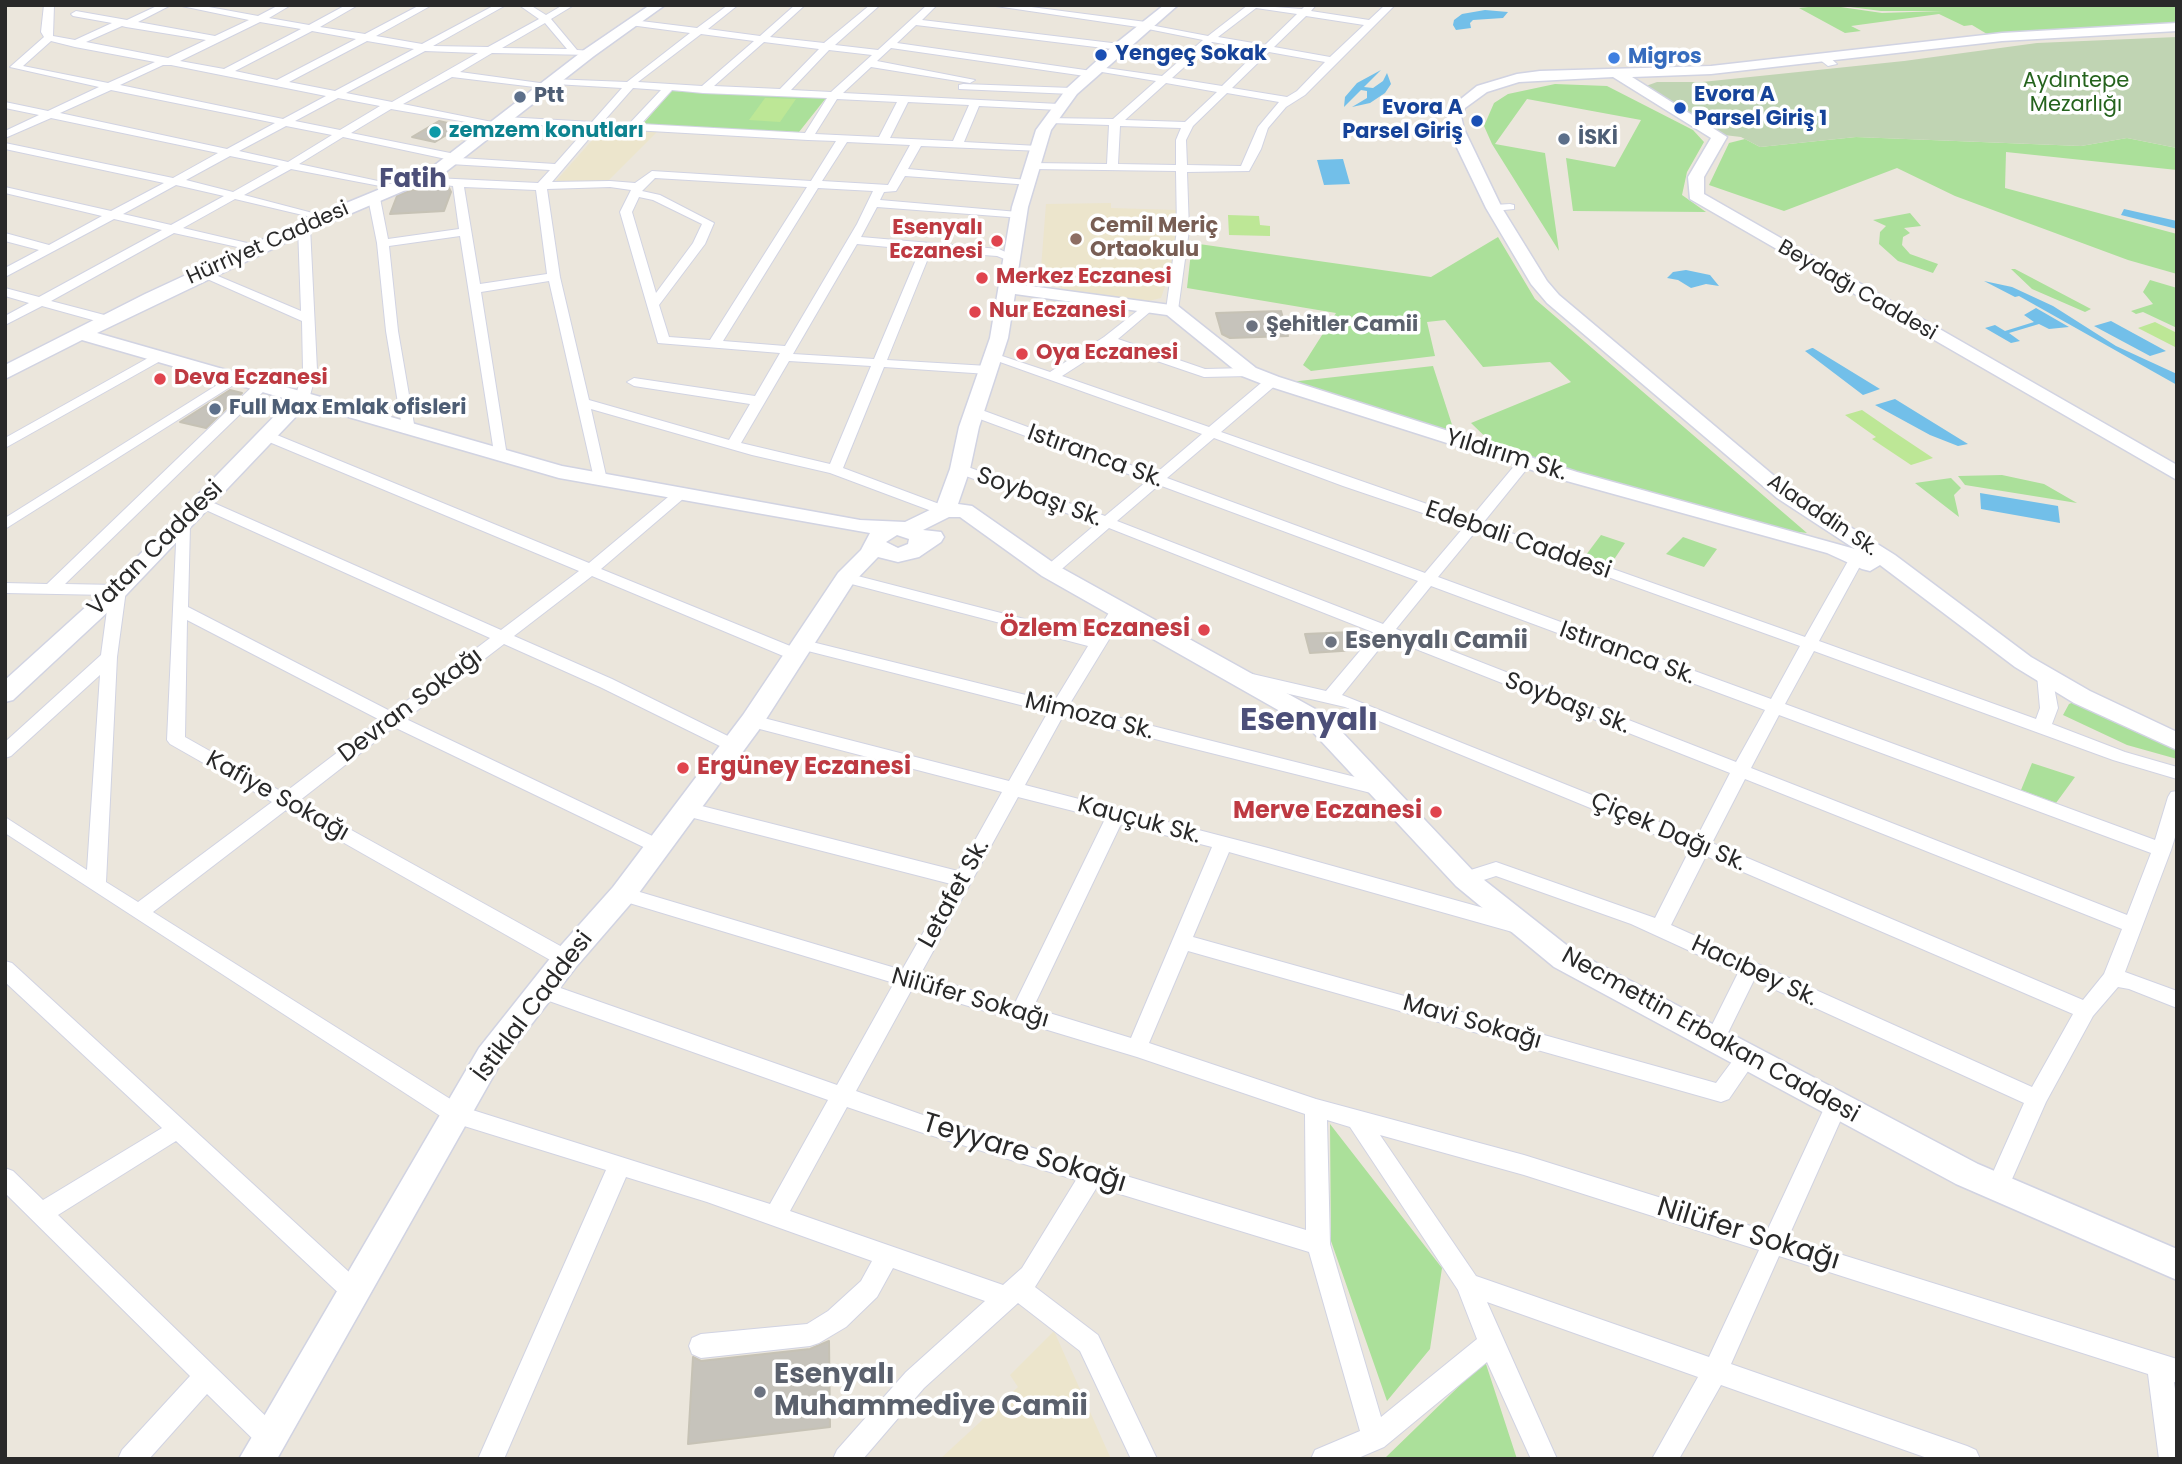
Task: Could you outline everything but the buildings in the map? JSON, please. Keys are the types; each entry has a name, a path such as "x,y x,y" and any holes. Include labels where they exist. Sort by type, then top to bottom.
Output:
{"street":[{"path":"76,14 95,5"},
{"path":"75,44 167,5"},
{"path":"181,5 425,48 582,52"},
{"path":"5,135 287,5"},
{"path":"224,74 354,5"},
{"path":"277,84 428,5"},
{"path":"5,273 502,5"},
{"path":"523,5 545,19 582,52"},
{"path":"5,321 453,74 570,5"},
{"name":"Hürriyet Caddesi","path":"6,371 202,274 418,179 452,159 502,123 551,84 582,52 659,5"},
{"path":"600,480 554,277 541,187 627,86 734,5"},
{"path":"703,90 801,5"},
{"path":"782,93 827,46 876,5"},
{"path":"808,137 833,96 933,5"},
{"path":"993,5 1144,26 1331,60"},
{"path":"955,515 960,469 974,412 999,338 1018,216 1044,130 1072,91 1171,5"},
{"path":"1112,166 1115,123 1210,40 1255,5 1308,9 1372,23"},
{"path":"1032,166 1245,169 1256,149 1262,127 1391,5"},
{"path":"1007,288 1172,310 1183,230 1181,140 1188,125 1308,9"},
{"path":"49,38 46,32 50,10 216,39"},
{"path":"914,22 1120,47"},
{"path":"633,23 879,53"},
{"name":"Alaaddin Sk.","path":"1887,560 1784,494 1553,299 1540,284 1500,203 1456,129 1454,116 1459,106 1482,89 1517,78 1724,75 2057,32 2177,27"},
{"name":"Alaaddin Sk.","path":"1835,60 2028,39 2177,33"},
{"path":"10,66 49,38 391,106 502,123 593,125 1038,149"},
{"path":"888,45 1165,79 1289,101"},
{"path":"953,102 966,83 991,59"},
{"path":"869,62 966,83 1072,91"},
{"path":"10,66 452,159 557,167"},
{"path":"453,74 551,84 975,103 1115,123 1188,125"},
{"name":"Beydağı Caddesi","path":"1618,75 1719,137 1696,177 1696,196 1727,217 2177,474"},
{"path":"632,127 668,88"},
{"path":"883,140 904,99"},
{"path":"958,143 975,103"},
{"path":"5,105 397,188"},
{"path":"714,344 843,139"},
{"path":"654,304 626,212 637,190 652,174 892,189 918,141"},
{"path":"5,146 176,182 324,219"},
{"path":"902,172 1027,183"},
{"path":"418,179 637,190 708,223 699,244 654,304"},
{"path":"458,183 499,457"},
{"path":"733,445 853,240 880,188"},
{"path":"5,190 256,249"},
{"path":"374,198 383,243 391,327 408,430"},
{"path":"873,203 1018,216"},
{"path":"302,399 310,370 304,227"},
{"path":"383,243 466,232"},
{"path":"5,237 51,248"},
{"path":"853,240 999,253 1012,258"},
{"path":"835,470 927,246"},
{"path":"202,274 308,319"},
{"path":"474,289 554,277"},
{"path":"5,292 107,320"},
{"name":"Edebali Caddesi","path":"654,304 663,340 880,364 990,364 1051,377 1348,484 1472,524 2119,756 2177,773"},
{"path":"1051,377 1109,340 1146,308"},
{"name":"Yıldırım Sk.","path":"1172,310 1249,372 1272,381 1525,462 1835,548 1857,557 1925,594 2045,676"},
{"path":"80,334 499,457 600,480 820,519 858,531 894,538 955,515"},
{"path":"1109,340 1203,373 1249,372"},
{"path":"5,444 158,357"},
{"path":"5,525 233,379"},
{"path":"1050,571 1272,381"},
{"path":"634,383 759,401"},
{"path":"51,589 260,387"},
{"name":"Vatan Caddesi","path":"10,686 118,590 302,399"},
{"path":"582,402 733,445 835,470 955,515"},
{"name":"Istıranca Sk.","path":"974,412 1776,710 2162,850"},
{"name":"Mimoza Sk.","path":"267,436 589,571 797,649 1058,709 1378,789"},
{"path":"1330,698 1525,462"},
{"name":"Soybaşı Sk.","path":"960,469 1105,523 2135,926"},
{"name":"Devran Sokağı","path":"139,912 589,571 679,495"},
{"path":"202,503 606,683 734,746"},
{"name":"Necmettin Erbakan Caddesi","path":"955,515 968,528 1028,563 1050,571 1317,721 1378,789 1465,878 1564,959 1966,1174 2177,1265"},
{"name":"Kafiye Sokağı","path":"182,525 176,740 566,959"},
{"path":"846,578 898,555 886,553 894,538"},
{"name":"İstiklal Caddesi","path":"263,1448 489,1058 566,959 623,894 734,746 846,578 894,538"},
{"path":"1659,929 1740,771 1776,710 1857,557"},
{"name":"Yıldırım Sk.","path":"1887,560 1925,594"},
{"path":"846,578 1099,643"},
{"path":"5,588 118,590 109,657 96,885"},
{"path":"179,609 394,719 658,847"},
{"name":"Letafet Sk.","path":"775,1216 1058,709 1119,610"},
{"path":"5,751 109,657"},
{"path":"2042,727 2049,708 2045,676"},
{"path":"2045,676 2128,721 2177,742"},
{"name":"Çiçek Dağı Sk.","path":"1242,678 1330,698 1374,712 1702,847 2086,1010"},
{"name":"Kauçuk Sk.","path":"752,721 1223,843 1524,927"},
{"path":"1997,1188 2037,1099 2086,1010 2113,978 2162,850 2177,797"},
{"path":"687,809 964,880"},
{"path":"1020,1013 1115,815"},
{"path":"5,824 456,1114 775,1216 887,1256 1012,1293 1089,1343 1144,1459"},
{"path":"1137,1048 1223,843"},
{"name":"Hacıbey Sk.","path":"1465,878 1496,869 1659,929 2037,1099"},
{"name":"Nilüfer Sokağı","path":"623,894 1137,1048 1316,1108 1524,1165 2168,1368"},
{"name":"Mavi Sokağı","path":"1182,942 1721,1093 1746,1058"},
{"path":"1714,1041 1749,971"},
{"path":"8,975 353,1291"},
{"path":"2113,978 2132,981 2177,1000"},
{"name":"Teyyare Sokağı","path":"542,990 920,1123 1318,1244"},
{"path":"1665,1459 1716,1369 1836,1105"},
{"path":"1316,1108 1318,1244 1375,1438"},
{"path":"1357,1119 1468,1283 1490,1343 1544,1459"},
{"path":"41,1213 178,1129"},
{"path":"491,1459 620,1165"},
{"path":"846,1459 915,1380 1030,1276 1092,1175"},
{"path":"5,1178 207,1376 263,1448"},
{"path":"701,1346 810,1335 836,1319 869,1289 887,1256"},
{"path":"1468,1283 1967,1459"},
{"path":"1324,1459 1375,1438 1490,1343"},
{"path":"2168,1368 2172,1459"},
{"path":"131,1459 207,1376"}],"shaded area":[{"path":"603,128 658,131 608,181 555,182"},
{"path":"1111,203 1111,208 1178,210 1178,248 1161,298 1137,304 1061,289 1058,269 1041,269 1046,204"},
{"path":"1054,1331 1111,1459 940,1459 1018,1387 1010,1375"}],"green space":[{"path":"1827,5 1882,13 1943,11 1881,11 1835,5 2173,5 2177,6 2177,23 1987,34 1972,25 1964,26 1939,14 1851,26 1861,31 1845,33 1799,8"},
{"name":"Aydıntepe Mezarlığı","path":"2177,37 2177,148 2127,138 2081,146 1856,137 1760,147 1741,137 1724,135 1646,86 1657,82 1702,82 1904,61 2037,43"},
{"path":"1555,84 1607,86 1693,130 1704,142 1687,172 1682,195 1706,212 1573,211 1566,158 1615,167 1641,120 1527,99 1495,144 1545,153 1559,251 1492,144 1484,126 1494,103 1508,94"},
{"path":"672,91 826,98 799,132 642,125"},
{"path":"765,98 796,99 780,122 749,120"},
{"path":"1856,137 2081,146 2127,138 2177,148 2177,170 2006,152 2005,188 2177,234 2177,274 2128,260 1955,196 1897,168 1784,211 1709,185 1729,143 1745,139 1760,147"},
{"path":"1910,213 1921,226 1904,228 1910,233 1903,237 1902,245 1910,254 1938,264 1933,273 1898,261 1879,244 1880,232 1886,226 1873,220"},
{"path":"1228,215 1259,216 1260,225 1270,226 1270,236 1229,235"},
{"path":"1498,237 1535,299 1807,533 1790,531 1498,449 1471,423 1571,382 1550,362 1483,367 1445,320 1427,322 1435,356 1311,371 1303,365 1336,313 1187,288 1192,243 1431,277"},
{"path":"2011,269 2091,309 2085,312 2032,289"},
{"path":"2150,280 2177,288 2177,328 2143,312 2136,314 2131,311 2153,304 2143,292"},
{"path":"2155,322 2177,333 2177,348 2138,328"},
{"path":"1433,366 1456,437 1290,382"},
{"path":"1862,410 1933,458 1911,465 1872,439 1876,437 1845,415"},
{"path":"2002,475 2044,484 2077,503 1965,485 1958,476"},
{"path":"1951,478 1961,488 1954,495 1959,517 1915,483"},
{"path":"1601,535 1625,543 1611,564 1586,555"},
{"path":"1683,537 1717,549 1704,567 1666,554"},
{"path":"2076,701 2177,748 2177,759 2127,745 2063,715 2069,704"},
{"path":"2032,763 2075,777 2056,803 2021,790"},
{"path":"1330,1124 1442,1268 1430,1349 1387,1401 1331,1241"},
{"path":"1485,1361 1517,1459 1384,1459"}],"water":[{"path":"1485,10 1508,12 1503,18 1473,20 1470,23 1471,28 1456,30 1453,25 1454,20 1462,14"},
{"path":"1381,70 1364,87 1373,88 1383,81 1387,73 1391,84 1385,93 1370,103 1352,107 1367,98 1367,91 1361,90 1344,107 1345,97 1357,83"},
{"path":"1343,159 1350,184 1324,185 1317,160"},
{"path":"2124,209 2177,221 2177,229 2121,215"},
{"path":"1686,270 1710,275 1719,286 1706,284 1691,288 1678,280 1667,278 1673,272"},
{"path":"1984,281 2012,287 2053,306 2116,346 2177,374 2177,385 2019,296 2015,297"},
{"path":"2036,308 2069,327 2049,329 2039,324 2009,333 2020,341 2011,343 1985,328 1995,325 2005,331 2034,322 2024,315"},
{"path":"2111,321 2166,351 2150,356 2094,326"},
{"path":"1812,348 1880,389 1863,395 1805,351"},
{"path":"1895,399 1968,444 1958,446 1930,435 1875,405"},
{"path":"1980,493 2058,506 2060,523 1981,509"}],"place":[{"name":"Yengeç Sokak","path":"1101,55"},
{"name":"Migros","path":"1614,58"},
{"name":"Ptt","path":"520,97"},
{"name":"Evora A Parsel Giriş 1","path":"1680,108"},
{"name":"Evora A Parsel Giriş","path":"1477,121"},
{"name":"zemzem konutları","path":"435,132"},
{"name":"İSKİ","path":"1564,139"},
{"name":"Cemil Meriç Ortaokulu","path":"1076,239"},
{"name":"Esenyalı Eczanesi","path":"997,241"},
{"name":"Merkez Eczanesi","path":"982,278"},
{"name":"Nur Eczanesi","path":"975,312"},
{"name":"Şehitler Camii","path":"1252,326"},
{"name":"Oya Eczanesi","path":"1022,354"},
{"name":"Deva Eczanesi","path":"160,379"},
{"name":"Full Max Emlak ofisleri","path":"215,409"},
{"name":"Özlem Eczanesi","path":"1204,630"},
{"name":"Esenyalı Camii","path":"1331,642"},
{"name":"Ergüney Eczanesi","path":"683,768"},
{"name":"Merve Eczanesi","path":"1436,812"},
{"name":"Esenyalı Muhammediye Camii","path":"760,1392"}],"district":[{"name":"Fatih","path":"413,180"},
{"name":"Esenyalı","path":"1309,722"}]}
